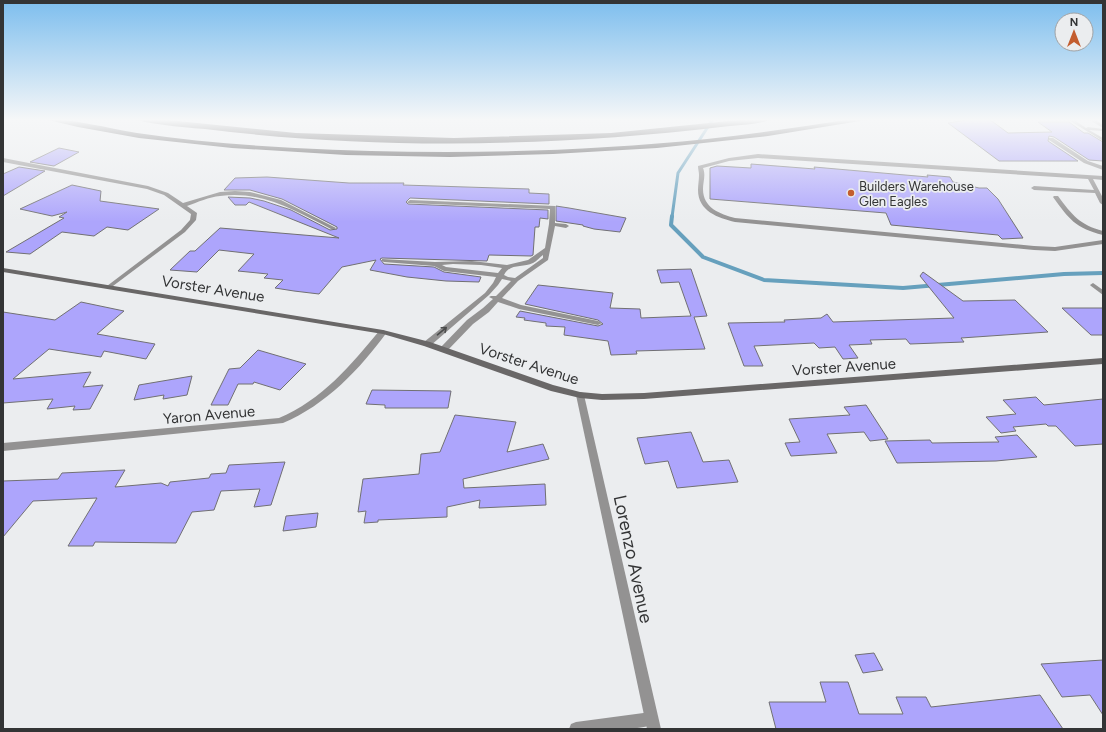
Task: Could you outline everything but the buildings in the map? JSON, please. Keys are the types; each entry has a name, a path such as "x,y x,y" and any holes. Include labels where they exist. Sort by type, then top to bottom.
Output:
{"highway":[{"path":"384,153 499,153"}],"main road":[{"name":"Vorster Avenue","path":"3,270 383,332 444,349 551,388 580,395 602,397 644,396 1103,361"}],"street":[{"path":"1072,153 1098,168 1103,168"},
{"path":"1103,178 758,156 734,158 709,163 700,167 703,174 700,183 701,201 711,212 720,217 735,220 1034,248 1055,249 1103,242"},
{"path":"3,160 159,190 194,213 190,224 109,287"},
{"path":"1090,178 1103,203"},
{"path":"1034,188 1098,192"},
{"path":"184,205 220,194 254,193 270,197 333,228"},
{"path":"1056,197 1075,222 1086,229 1103,233"},
{"path":"410,202 553,207 552,224 546,250 546,259 516,280 498,299 470,322 444,349"},
{"path":"552,224 566,226"},
{"path":"427,344 487,294 496,284 502,270 510,266 530,262 546,250"},
{"path":"384,260 435,264 448,262 522,267 526,273"},
{"path":"435,264 444,269 500,275 506,279 516,280"},
{"path":"478,273 483,264"},
{"path":"1093,285 1103,293"},
{"path":"487,294 519,307 598,323"},
{"name":"Yaron Avenue","path":"3,447 280,421 305,410 326,394 353,367 383,332"},
{"name":"Lorenzo Avenue","path":"580,395 652,724"},
{"path":"576,729 652,724"}],"waterway":[{"path":"672,217 678,173 691,153"},
{"path":"672,216 671,225 703,257 764,280 903,288 1064,274 1103,273"}],"place":[{"name":"Builders Warehouse Glen Eagles","path":"851,193"}]}
